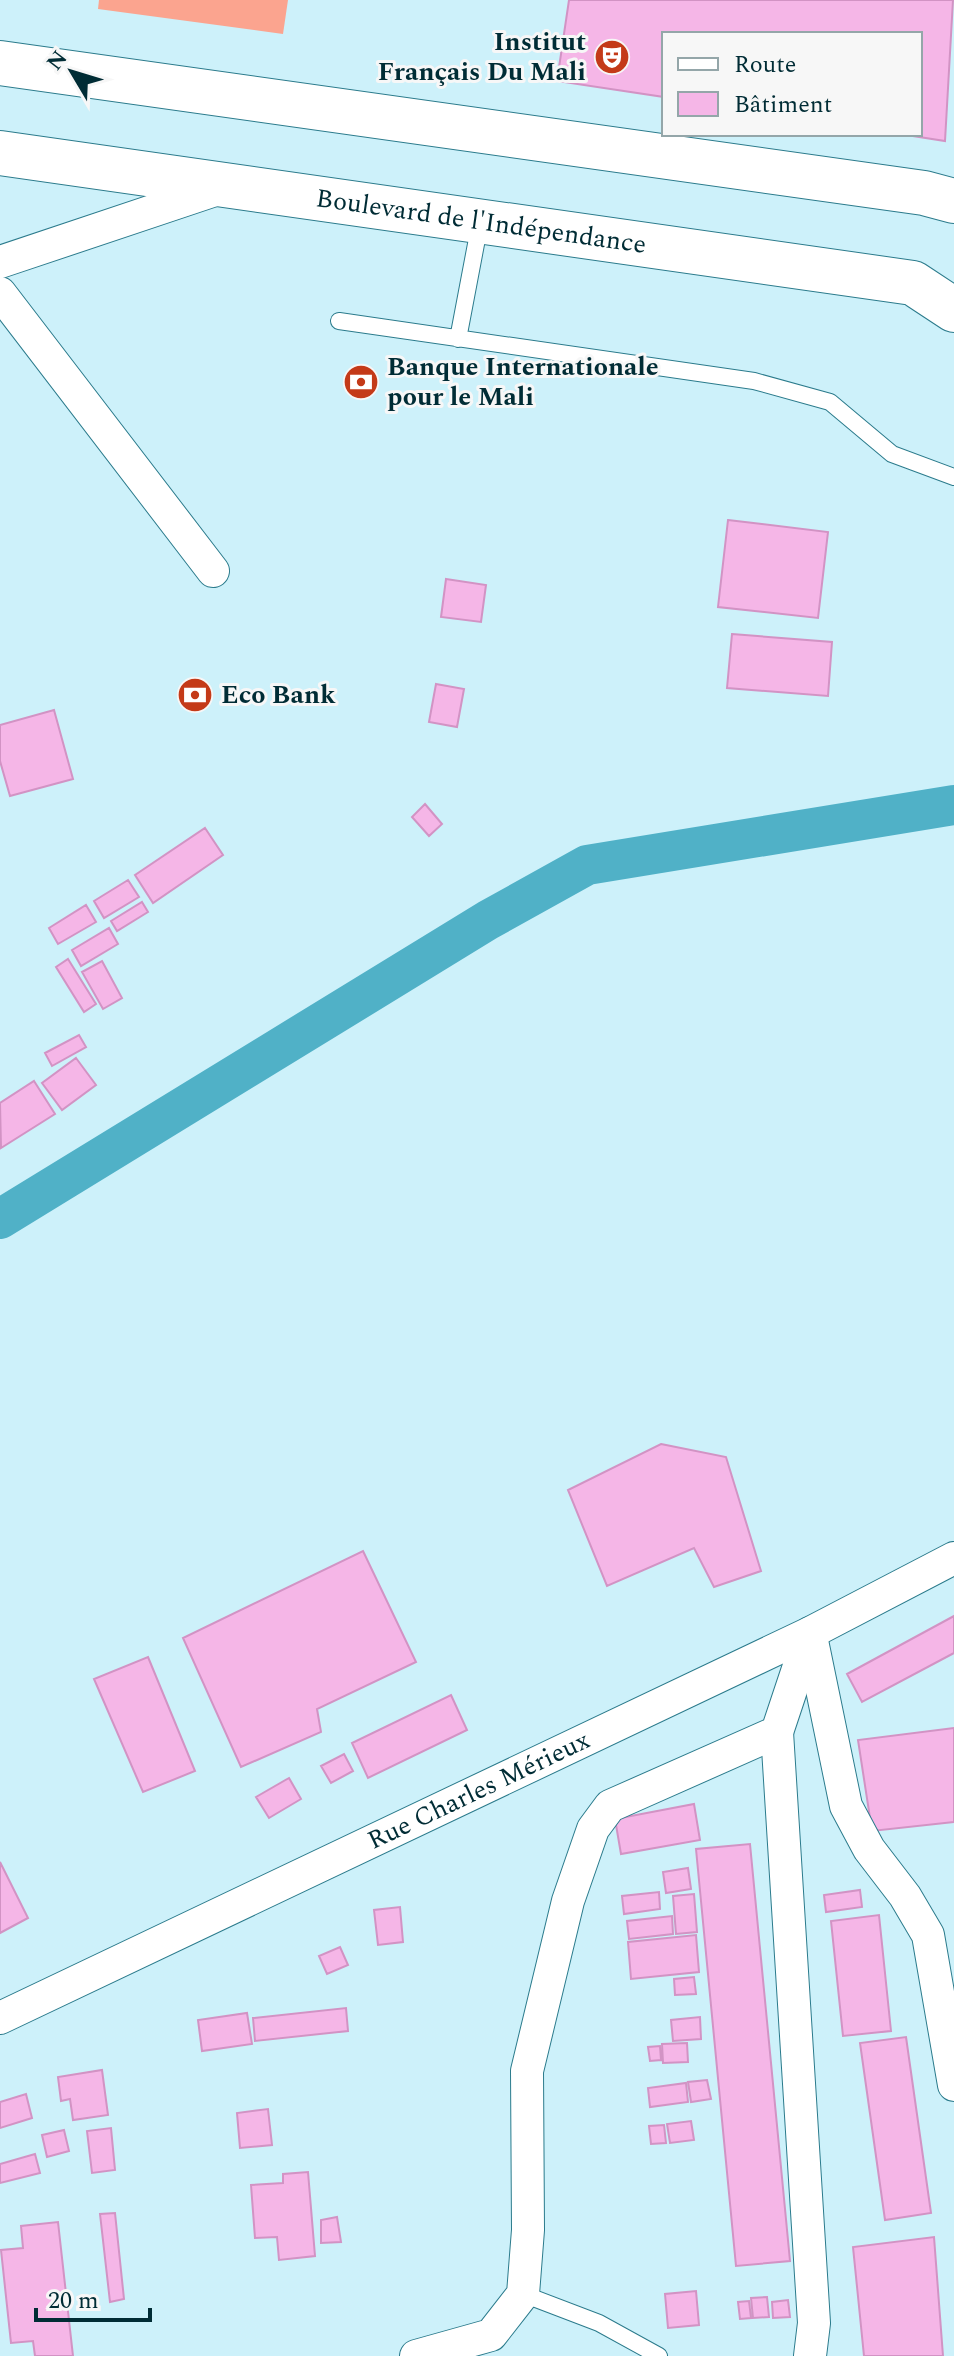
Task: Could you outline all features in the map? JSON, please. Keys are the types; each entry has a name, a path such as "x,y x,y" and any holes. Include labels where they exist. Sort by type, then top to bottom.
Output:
{"highway":[{"path":"0,63 924,193 954,201"},
{"name":"Boulevard de l'Indépendance","path":"0,153 913,283 954,310"}],"street":[{"path":"0,262 227,185"},
{"path":"0,293 213,571"},
{"name":"Rue Charles Mérieux","path":"0,2018 810,1633 954,1558"},
{"path":"810,1633 777,1732 814,2323 810,2356"},
{"path":"810,1633 846,1806 869,1849 905,1896 928,1935 954,2085"},
{"path":"416,2356 491,2335 523,2294 528,2230 527,2071 568,1901 593,1829 610,1806 777,1732"}],"lane":[{"path":"458,339 480,221"},
{"path":"339,321 754,381 830,402 892,454 954,477"},
{"path":"523,2294 599,2323 659,2356"}],"shaded area":[{"path":"99,0 288,0 283,34 98,9"}],"building":[{"name":"Institut Français Du Mali","path":"569,0 953,0 945,141 913,136 922,136 922,32 662,32 662,97 557,81"},
{"path":"728,520 828,532 818,618 718,607"},
{"path":"446,579 486,585 481,622 441,617"},
{"path":"732,634 832,642 828,696 727,688"},
{"path":"436,684 464,689 457,727 429,722"},
{"path":"54,710 73,779 10,796 0,761 0,725"},
{"path":"425,804 442,824 429,836 412,817"},
{"path":"205,828 223,855 153,903 135,875"},
{"path":"128,880 139,897 104,918 94,901"},
{"path":"142,902 148,912 117,931 111,921"},
{"path":"86,905 96,922 58,944 49,928"},
{"path":"109,928 118,944 81,966 72,950"},
{"path":"68,959 96,1004 84,1012 56,967"},
{"path":"102,961 122,998 103,1009 82,972"},
{"path":"79,1035 86,1047 52,1066 45,1053"},
{"path":"76,1058 96,1085 62,1110 42,1083"},
{"path":"34,1081 55,1114 1,1148 0,1103"},
{"path":"661,1444 726,1457 761,1571 714,1587 694,1548 607,1586 568,1490"},
{"path":"363,1551 416,1662 317,1709 321,1732 241,1767 183,1638"},
{"path":"954,1616 954,1653 862,1702 847,1674"},
{"path":"148,1657 195,1771 143,1792 94,1679"},
{"path":"451,1695 467,1730 368,1778 352,1743"},
{"path":"954,1728 954,1822 872,1831 858,1740"},
{"path":"344,1754 353,1771 331,1783 321,1766"},
{"path":"289,1778 301,1799 269,1818 256,1797"},
{"path":"694,1804 700,1840 621,1854 615,1819"},
{"path":"750,1844 790,2261 736,2266 696,1849"},
{"path":"0,1862 28,1918 0,1933"},
{"path":"688,1868 691,1889 666,1893 663,1872"},
{"path":"860,1890 862,1907 826,1912 824,1895"},
{"path":"659,1892 660,1909 624,1914 622,1896"},
{"path":"694,1894 697,1932 676,1934 673,1896"},
{"path":"400,1907 403,1942 378,1945 374,1910"},
{"path":"879,1915 891,2031 843,2036 831,1921"},
{"path":"672,1916 673,1934 629,1939 627,1921"},
{"path":"696,1935 699,1972 631,1979 628,1942"},
{"path":"340,1947 348,1965 327,1974 319,1956"},
{"path":"694,1977 696,1994 675,1995 674,1979"},
{"path":"346,2008 348,2031 255,2041 253,2018"},
{"path":"247,2013 252,2044 202,2051 198,2020"},
{"path":"700,2017 701,2039 673,2041 671,2020"},
{"path":"906,2037 931,2213 885,2220 860,2043"},
{"path":"687,2043 688,2062 663,2063 662,2044"},
{"path":"660,2046 661,2060 650,2061 648,2047"},
{"path":"102,2070 108,2115 73,2120 70,2099 61,2101 58,2077"},
{"path":"707,2080 711,2099 691,2102 688,2082"},
{"path":"686,2083 688,2102 650,2107 648,2088"},
{"path":"26,2094 32,2118 0,2128 0,2102"},
{"path":"268,2109 272,2145 240,2148 237,2113"},
{"path":"691,2121 694,2140 670,2143 667,2124"},
{"path":"664,2125 666,2143 651,2144 649,2126"},
{"path":"111,2128 115,2170 92,2173 87,2131"},
{"path":"64,2130 69,2151 47,2157 42,2135"},
{"path":"35,2154 40,2173 0,2183 0,2164"},
{"path":"308,2172 315,2256 279,2260 277,2237 255,2238 251,2185 283,2183 283,2174"},
{"path":"115,2213 124,2299 110,2302 100,2214"},
{"path":"337,2217 341,2242 321,2243 321,2220"},
{"path":"58,2222 73,2356 35,2356 33,2341 11,2343 1,2250 23,2248 21,2226"},
{"path":"934,2237 943,2356 864,2356 853,2247"},
{"path":"696,2291 699,2325 668,2328 665,2294"},
{"path":"767,2297 769,2317 753,2318 751,2298"},
{"path":"788,2300 790,2317 773,2318 772,2302"},
{"path":"749,2301 751,2318 740,2319 738,2302"}],"waterway":[{"path":"0,1219 488,920 587,865 954,805"}],"place":[{"name":"Institut Français Du Mali","path":"612,57"},
{"name":"Banque Internationale pour le Mali","path":"361,382"},
{"name":"Eco Bank","path":"195,695"}]}
